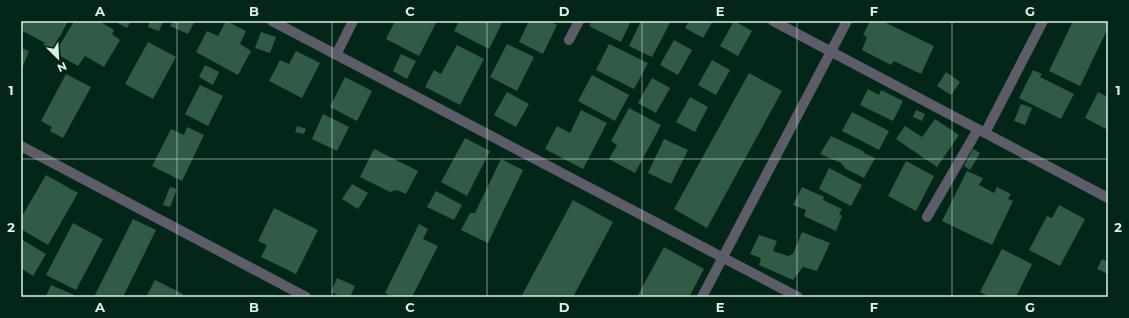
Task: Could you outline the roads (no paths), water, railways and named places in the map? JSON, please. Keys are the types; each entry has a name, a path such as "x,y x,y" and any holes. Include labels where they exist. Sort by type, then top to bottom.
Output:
{"street":[{"path":"272,21 798,297"},
{"path":"336,55 353,21"},
{"path":"569,40 579,21"},
{"path":"773,21 1108,198"},
{"path":"702,297 847,21"},
{"path":"927,216 982,131 1043,21"},
{"path":"21,146 306,297"}]}
